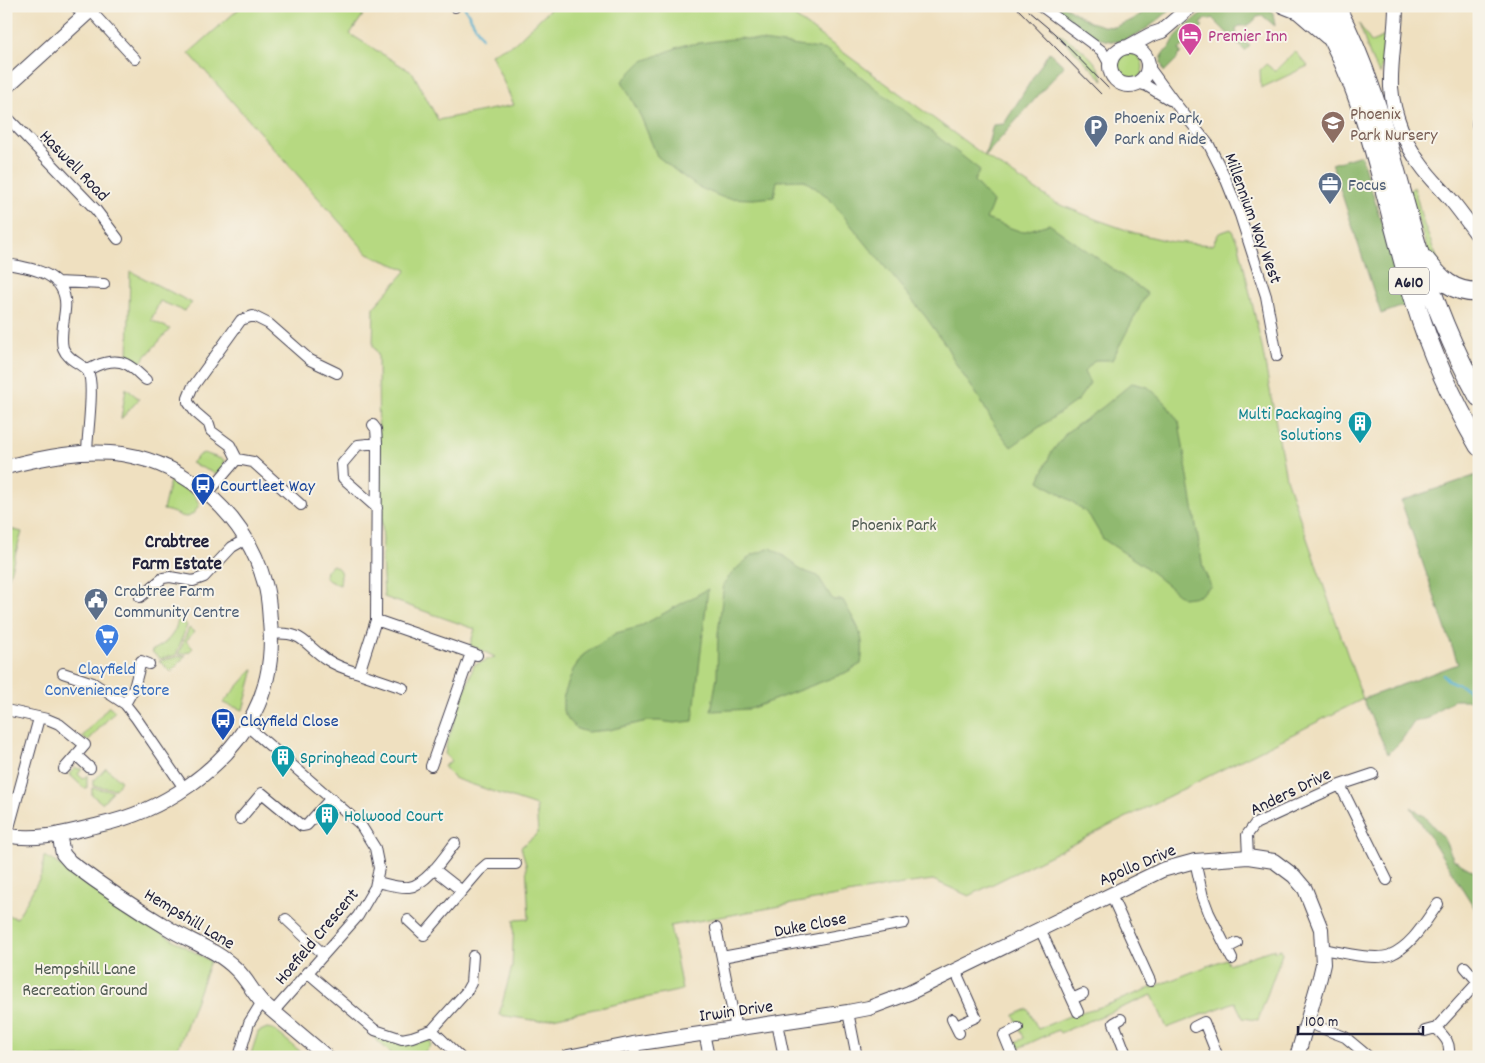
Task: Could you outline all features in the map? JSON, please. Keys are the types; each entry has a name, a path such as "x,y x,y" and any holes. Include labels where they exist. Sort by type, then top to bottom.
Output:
{"highway":[{"name":"A610","path":"1335,6 1364,68 1386,137 1418,252 1439,310 1449,336 1479,397"},
{"name":"A610","path":"1308,8 1336,44 1352,78 1384,182 1409,280 1429,344 1444,380 1479,446"},
{"path":"1418,252 1440,278 1458,290 1479,292"},
{"path":"1439,310 1447,296 1458,290"}],"street":[{"path":"1041,6 1102,52 1110,65"},
{"path":"1162,31 1115,52 1111,58 1110,65 1112,76 1120,84 1127,86 1138,83 1146,76 1147,62 1152,45 1162,31 1191,6"},
{"path":"1283,6 1308,8"},
{"path":"1396,6 1391,61 1391,89 1394,106 1402,130 1421,166 1456,206 1479,237"},
{"path":"6,87 86,10 135,60"},
{"path":"1128,47 1139,50 1147,62"},
{"name":"Millennium Way West","path":"1147,62 1175,104 1209,145 1224,174 1266,296 1277,356"},
{"name":"Millennium Way West","path":"1138,83 1147,86 1175,104"},
{"path":"1479,113 1477,124 1479,133"},
{"name":"Haswell Road","path":"6,116 96,210 118,239"},
{"path":"6,264 28,267 49,275 62,289 65,298 62,342 64,350 68,357 87,371 91,384 87,453"},
{"path":"56,282 104,284"},
{"path":"237,459 230,444 211,432 209,424 195,412 188,402 188,398 192,388 241,320 254,316 269,324 310,360 337,373"},
{"path":"87,371 94,366 111,362 126,364 146,380"},
{"path":"359,674 376,620 377,443 376,429 373,425"},
{"path":"377,443 358,444 342,464 343,478 377,508"},
{"path":"6,467 48,457 87,453 122,454 145,459 170,469 208,493 225,510 246,539 266,586 271,634 271,656 265,684 253,715 220,760 184,788 152,806 111,822 59,834 30,838 7,835 39,718"},
{"path":"208,493 237,459"},
{"path":"237,459 253,462 301,505"},
{"path":"140,597 163,578 170,577 193,581 204,577 232,548 246,539"},
{"path":"376,620 474,654 436,760"},
{"path":"271,634 296,635 326,660 337,666 402,688"},
{"path":"125,704 134,688 141,662 149,664"},
{"path":"63,673 93,683 125,704 184,788"},
{"path":"6,710 59,724 85,746 64,769"},
{"name":"Hoefield Crescent","path":"246,725 360,824 375,848 378,868 377,882 370,899 358,916 273,1012"},
{"path":"76,755 90,768"},
{"name":"Anders Drive","path":"1248,857 1247,834 1255,824 1340,785 1373,774"},
{"path":"1340,785 1387,880"},
{"path":"240,819 262,793 302,826 307,825 331,798"},
{"name":"Hempshill Lane","path":"59,834 63,854 70,862 104,887 167,927 217,954 236,968 253,993 262,1002 327,1057"},
{"path":"377,882 410,887 419,884 455,843"},
{"name":"Apollo Drive","path":"909,992 1162,870 1195,861 1248,857 1274,861 1294,876 1305,889 1321,929 1323,950 1320,977 1297,1057"},
{"path":"1195,861 1203,897 1209,913 1232,959"},
{"path":"408,920 424,935 487,864 516,864"},
{"path":"434,869 462,891"},
{"path":"1111,895 1150,969 1150,981"},
{"path":"1323,950 1369,956 1389,955 1411,941 1438,904"},
{"path":"286,919 323,954"},
{"name":"Duke Close","path":"722,957 904,923"},
{"path":"716,928 736,1029"},
{"path":"1040,929 1078,1012"},
{"path":"1227,948 1237,943"},
{"path":"308,972 375,1030 402,1039 432,1030 466,992 471,983 473,956"},
{"path":"1425,1032 1436,1028 1478,982 1465,967"},
{"path":"955,970 976,1017 956,1026"},
{"name":"Irwin Drive","path":"568,1057 634,1050 704,1033 848,1012 883,1003 909,992"},
{"path":"1072,999 1083,994"},
{"path":"239,1057 249,1023 262,1002"},
{"path":"848,1012 857,1057"},
{"path":"1121,1019 1114,1023 1127,1057"},
{"path":"1194,1027 1204,1022 1218,1057"},
{"path":"1306,1022 1345,1037 1369,1057"},
{"path":"777,1023 784,1057"},
{"path":"1013,1057 1004,1035 1018,1028"},
{"path":"1436,1028 1448,1039 1450,1051 1448,1057"},
{"path":"432,1030 460,1057"},
{"path":"704,1033 709,1057"}],"green space":[{"name":"Phoenix Park","path":"242,6 355,6 363,15 350,34 413,73 438,120 514,105 491,54 515,43 553,6 780,6 985,156 1056,203 1135,233 1173,242 1212,245 1219,233 1231,229 1239,245 1262,347 1286,478 1363,699 969,896 933,880 670,926 682,990 539,1021 499,1015 512,967 514,920 529,919 526,864 521,847 538,833 536,806 453,778 444,766 451,761 445,754 447,742 474,665 495,657 470,645 475,629 384,597 379,481 378,354 373,346 374,307 407,270 368,254 189,53"},
{"path":"1049,6 1064,6 1090,22 1114,27 1132,20 1153,6 1174,6 1161,18 1135,35 1118,41 1110,41 1094,36 1078,27"},
{"path":"1214,6 1267,6 1273,13 1275,26 1263,16 1257,17 1250,24 1239,26 1236,29 1237,36 1250,46 1245,51 1212,18 1209,20 1206,18 1201,24 1203,26 1198,31 1202,35 1197,40 1193,36 1179,50 1181,53 1178,58 1164,72 1161,62 1163,53 1169,49 1182,30"},
{"path":"1359,24 1371,42 1388,35 1380,74 1370,56"},
{"path":"1055,31 1091,58 1096,64 1103,80"},
{"path":"740,38 827,50 980,170 974,181 993,202 986,219 1022,232 1049,224 1147,293 1112,360 1095,360 1084,372 1090,383 1078,400 1011,447 995,426 945,344 925,316 828,197 804,180 777,181 774,197 753,199 724,198 698,187 657,156 641,117 622,81 641,62 684,45"},
{"path":"1295,51 1308,66 1261,88 1260,70 1266,64 1275,71"},
{"path":"1049,52 1064,66 985,156 993,125 1004,124"},
{"path":"1129,53 1139,57 1143,67 1139,77 1129,81 1119,77 1115,67 1119,57"},
{"path":"1361,155 1406,305 1381,314 1332,164"},
{"path":"1414,187 1423,222 1443,273 1431,262 1409,191"},
{"path":"130,271 192,303 184,311 160,301 151,320 170,329 138,365 128,360"},
{"path":"1132,383 1148,387 1164,401 1179,422 1203,568 1211,586 1199,596 1183,598 1144,566 1103,539 1089,515 1039,481 1051,453 1067,432 1103,407"},
{"path":"126,388 139,399 121,419"},
{"path":"204,453 224,460 222,470 216,474 191,463"},
{"path":"1477,475 1479,479 1479,701 1454,700 1429,718 1414,722 1401,741 1388,754 1363,699 1458,664 1401,501"},
{"path":"170,481 188,490 197,500 199,505 191,515 187,517 163,510"},
{"path":"6,528 22,532 6,586"},
{"path":"771,548 790,560 801,570 818,576 833,600 843,600 861,637 861,664 845,673 750,709 711,711 717,677 718,634 724,583 752,555"},
{"path":"333,565 340,571 340,585 329,581 325,577 326,570"},
{"path":"708,589 693,721 674,723 647,721 609,730 587,732 577,729 563,711 563,698 573,670 583,655 616,633 639,627"},
{"path":"179,617 187,625 176,655 160,659 151,651 170,638"},
{"path":"189,628 194,632 186,641 193,648 189,652 178,655"},
{"path":"186,655 171,672 159,661"},
{"path":"253,669 243,710 223,703"},
{"path":"109,706 115,711 88,741 82,737"},
{"path":"75,768 82,769 78,774 83,779 87,775 87,788 85,789 69,774"},
{"path":"106,768 121,781 115,789 93,786 93,779 95,780"},
{"path":"92,788 113,791 102,803 92,795"},
{"path":"1411,807 1424,816 1443,837 1454,860 1478,874 1479,915"},
{"name":"Hempshill Lane Recreation Ground","path":"44,856 130,913 210,961 175,1057 6,1057 6,915 17,918 42,874"},
{"path":"1274,949 1275,951 1281,949 1282,954 1258,1020 1243,1018 1235,1002 1167,1028 1152,995 1060,1033 1058,1030 1017,1049 1015,1046 1017,1042 1024,1038 1014,1015 1028,1009 1038,1029 1226,959 1228,964"},
{"path":"267,1028 273,1029 307,1057 250,1057 258,1032"},
{"path":"372,1036 395,1041 407,1041 429,1036 432,1038 430,1041 431,1045 420,1057 395,1057"}],"waterway":[{"path":"464,6 482,38"},
{"path":"1443,675 1448,680 1468,689 1479,702"}],"tram line":[{"path":"1015,6 1101,94"},
{"path":"1028,11 1054,33 1108,88"}],"place":[{"name":"Premier Inn","path":"1190,56"},
{"name":"Phoenix Park Nursery","path":"1333,144"},
{"name":"Phoenix Park, Park and Ride","path":"1096,148"},
{"name":"Focus","path":"1330,205"},
{"name":"Multi Packaging Solutions","path":"1360,444"},
{"name":"Courtleet Way","path":"203,506"},
{"name":"Crabtree Farm Community Centre","path":"96,621"},
{"name":"Clayfield Convenience Store","path":"107,657"},
{"name":"Clayfield Close","path":"223,741"},
{"name":"Springhead Court","path":"283,778"},
{"name":"Holwood Court","path":"327,836"}],"district":[{"name":"Crabtree Farm Estate","path":"177,551"}]}
